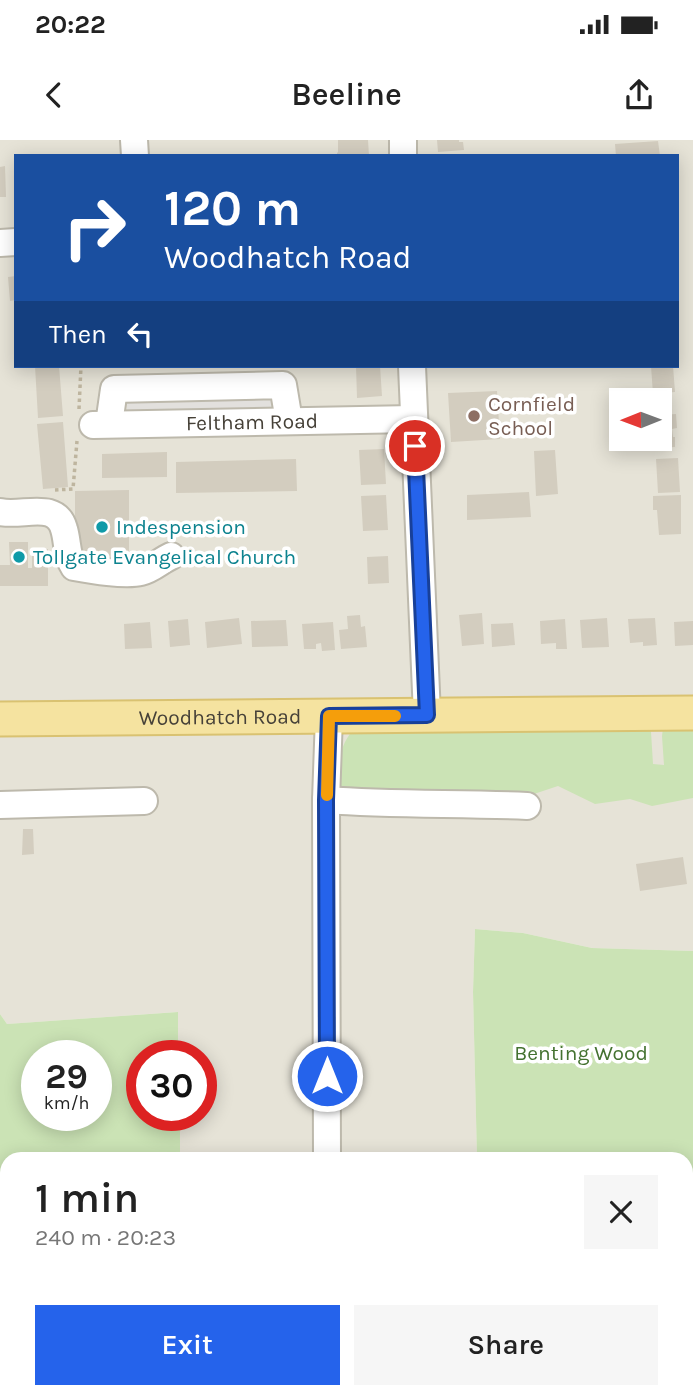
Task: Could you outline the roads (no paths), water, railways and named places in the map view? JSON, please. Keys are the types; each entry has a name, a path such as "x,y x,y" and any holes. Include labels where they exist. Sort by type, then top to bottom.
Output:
{"main road":[{"name":"Woodhatch Road","path":"0,719 693,713"}],"street":[{"path":"412,368 427,715"},
{"name":"Feltham Road","path":"289,421 283,385 114,389 101,425 413,419"},
{"path":"0,512 50,512 57,515 63,524 69,560 74,567 94,571 139,572 171,556"},
{"path":"327,1152 326,800 329,716"},
{"path":"326,800 527,806"},
{"path":"0,805 144,802"}],"place":[{"name":"Cornfield School","path":"474,416"},
{"name":"Indespension","path":"102,527"},
{"name":"Tollgate Evangelical Church","path":"19,557"}],"park label":[{"name":"Benting Wood","path":"581,1053"}]}
